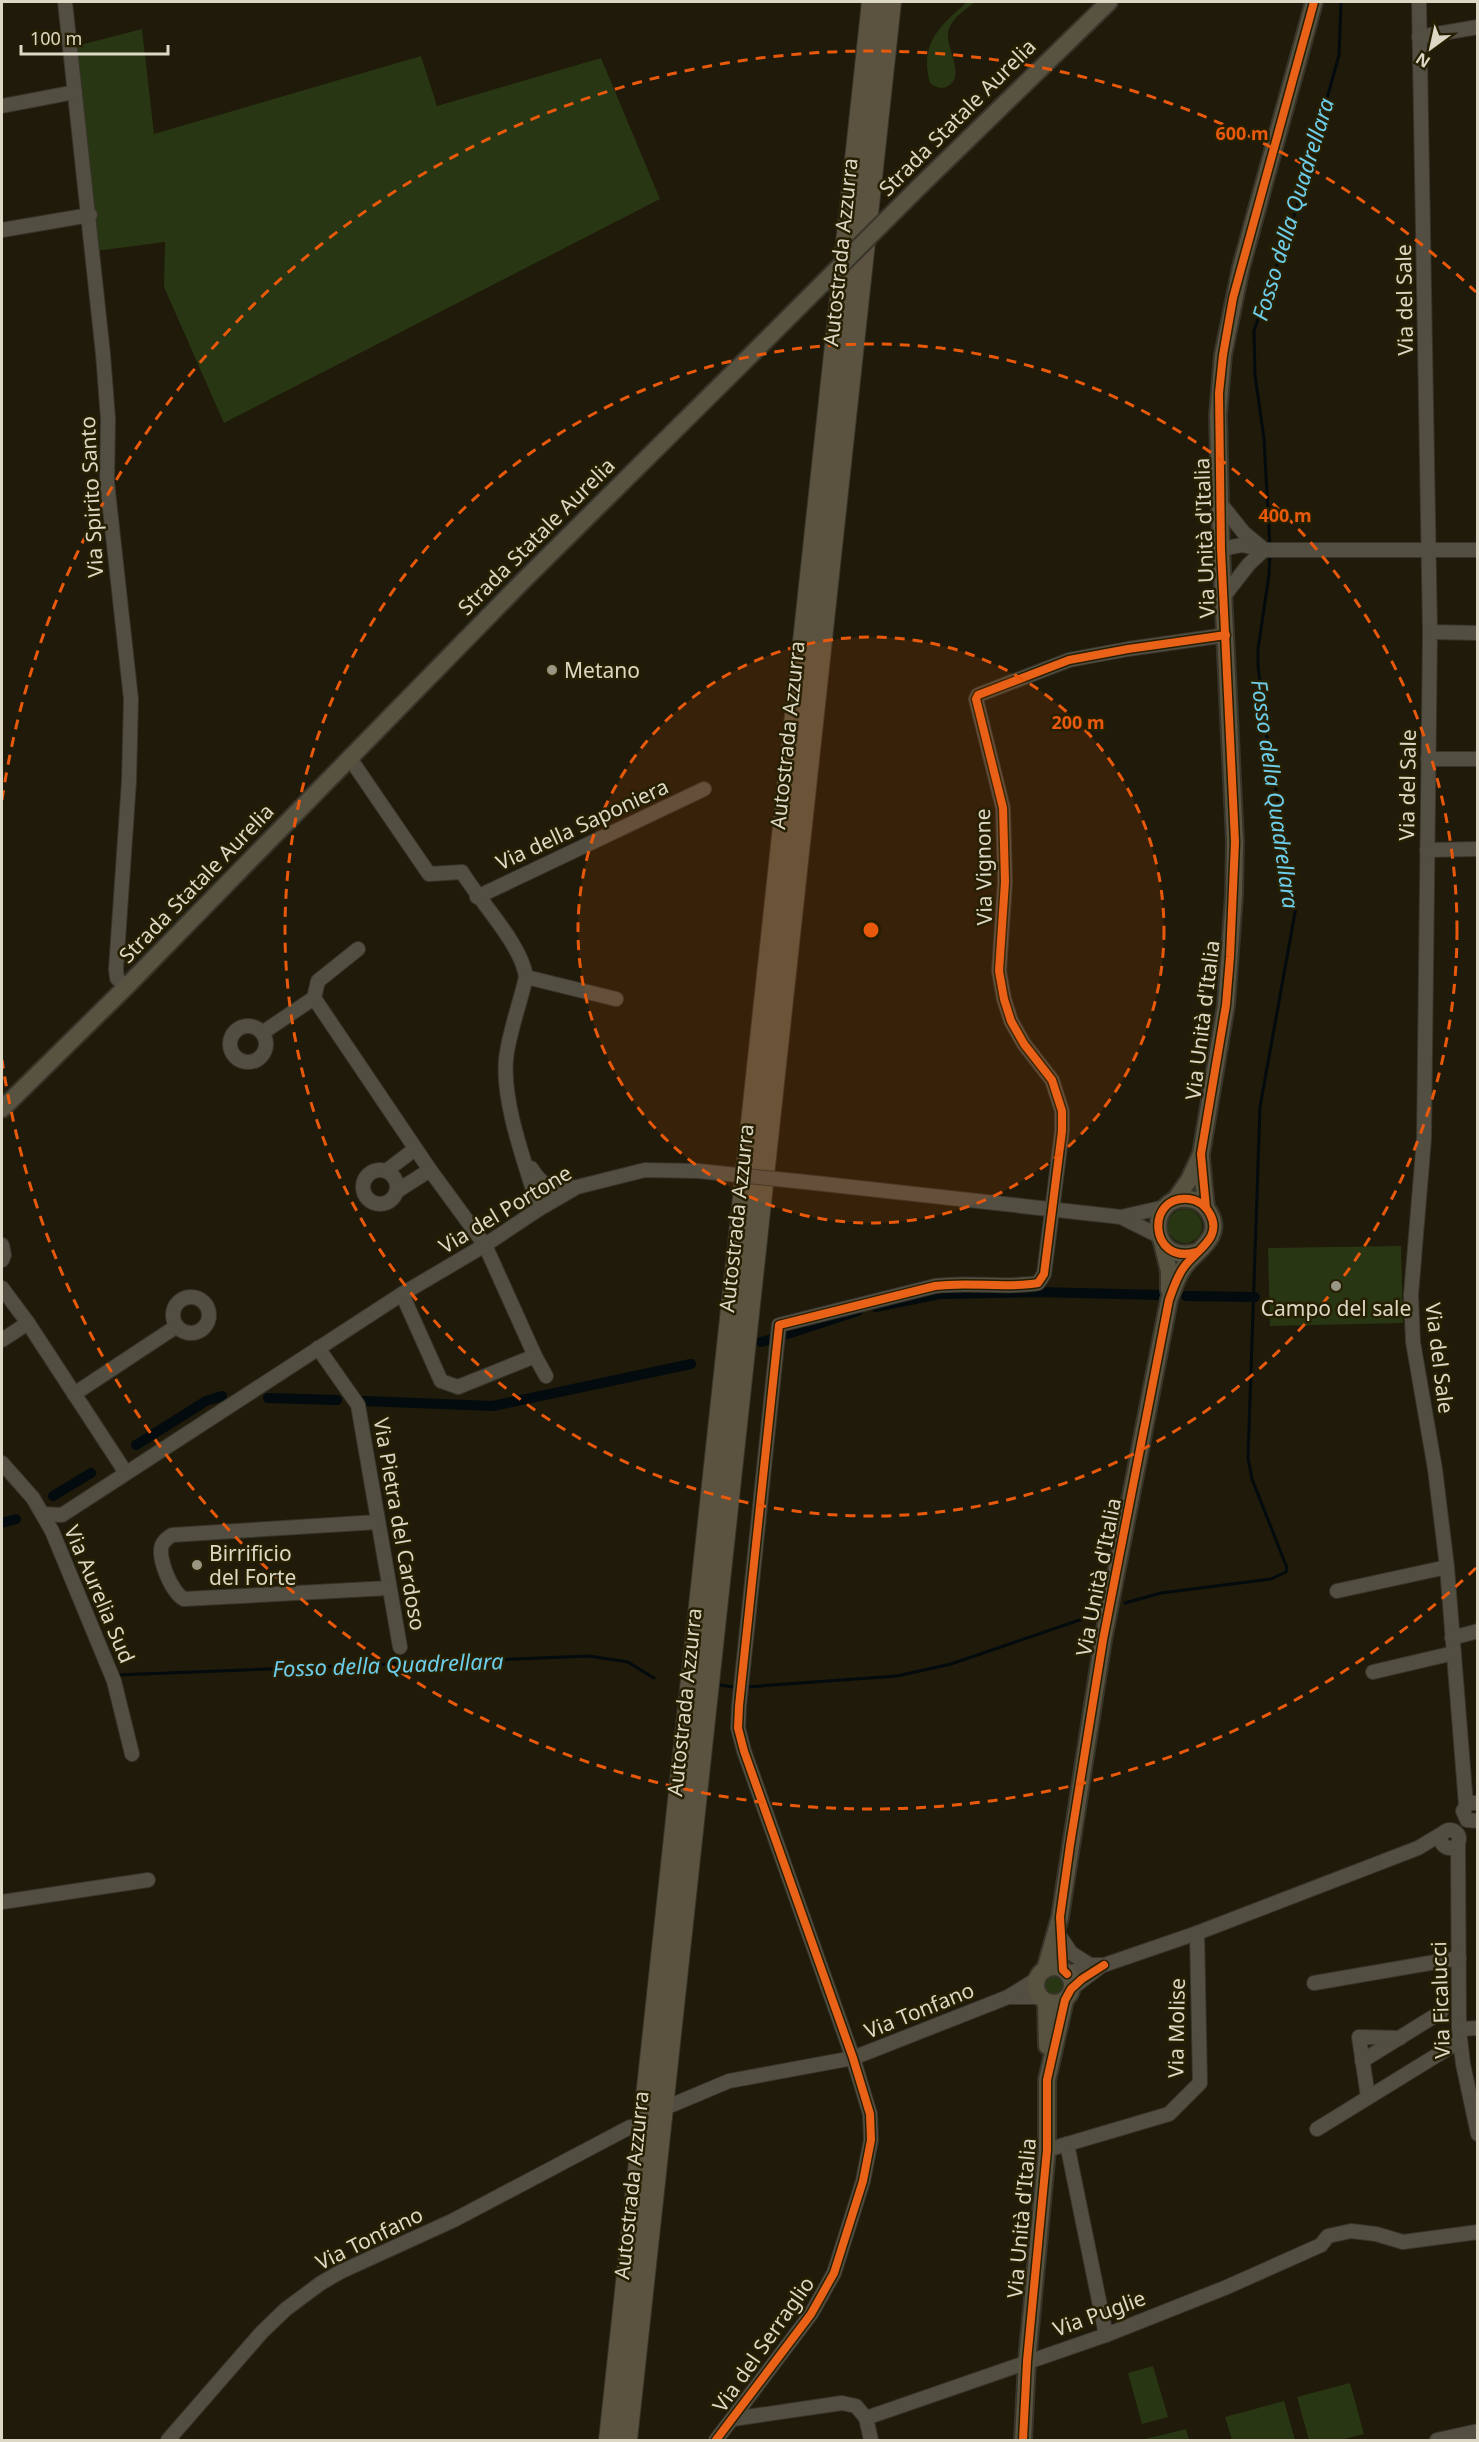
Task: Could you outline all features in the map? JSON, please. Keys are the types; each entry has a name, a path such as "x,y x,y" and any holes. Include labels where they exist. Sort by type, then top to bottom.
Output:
{"highway":[{"name":"Autostrada Azzurra","path":"609,2440 872,2"},
{"name":"Autostrada Azzurra","path":"627,2440 891,2"}],"main road":[{"name":"Strada Statale Aurelia","path":"2,1109 126,987 515,588 922,183 1109,2"},
{"name":"Via Unità d'Italia","path":"1170,1203 1189,1180 1201,1154 1226,1005 1234,896 1235,842 1221,549 1218,404 1227,325 1270,158 1314,2"},
{"path":"1161,1239 1178,1253 1196,1252 1206,1245 1212,1235 1212,1218 1206,1208 1201,1154"},
{"path":"1169,1300 1169,1271 1158,1224 1170,1203 1192,1199 1206,1208"},
{"name":"Via Unità d'Italia","path":"1023,2440 1027,2361 1047,2150 1047,2080 1067,1983 1060,1917 1103,1640 1169,1300 1182,1269 1196,1252"},
{"path":"1041,1974 1054,1967 1067,1983 1054,2003 1043,1999 1036,1990 1041,1974 1060,1917"},
{"path":"1043,1999 1047,2080"}],"street":[{"name":"Via Spirito Santo","path":"65,2 90,216 104,365 108,419 107,482 130,699 129,781 116,969 117,978 126,987"},
{"name":"Via del Sale","path":"1419,2 1430,632 1424,1139 1411,1295 1413,1342 1435,1468 1447,1567 1463,1784 1472,1811"},
{"path":"1419,37 1478,27"},
{"path":"2,106 75,92"},
{"path":"2,230 90,216"},
{"path":"1220,503 1244,532 1264,550"},
{"path":"1221,549 1244,555 1264,550 1478,550"},
{"path":"1224,596 1249,564 1264,550"},
{"path":"1430,632 1478,633"},
{"name":"Via Vignone","path":"1052,1210 1062,1131 1062,1111 1052,1080 1024,1044 1011,1021 1004,999 999,971 1005,882 1003,808 976,699 978,695 1069,660 1226,635"},
{"path":"350,757 429,874 462,872 477,897 513,944 525,965 526,977 506,1058 506,1084 539,1209"},
{"path":"1428,759 1478,759"},
{"name":"Via della Saponiera","path":"477,897 704,789"},
{"path":"1427,850 1478,849"},
{"path":"262,1033 314,998 318,981 358,949"},
{"path":"526,977 616,999"},
{"path":"314,998 415,1149 485,1245 546,1376"},
{"path":"386,1171 415,1149"},
{"path":"523,1154 539,1181 555,1188 577,1187"},
{"path":"397,1191 394,1177 386,1171 374,1171 365,1178 363,1183 368,1200 379,1204 390,1201 397,1191 430,1170"},
{"name":"Via del Portone","path":"43,1514 62,1515 402,1294 577,1187 645,1170 698,1171 1120,1217 1161,1239"},
{"path":"1120,1217 1170,1203"},
{"name":"Via del Serraglio","path":"716,2440 811,2314 834,2273 863,2181 871,2140 870,2114 853,2058 744,1751 738,1728 779,1324 935,1286 957,1283 1025,1285 1038,1283 1044,1274 1052,1210"},
{"path":"2,1245 4,1255 2,1260"},
{"path":"2,1288 28,1323 126,1473"},
{"path":"402,1294 441,1381 458,1387 535,1356"},
{"path":"2,1340 28,1323"},
{"path":"74,1394 177,1326"},
{"name":"Via Pietra del Cardoso","path":"318,1348 358,1405 400,1647"},
{"name":"Via Aurelia Sud","path":"2,1463 33,1498 52,1531 114,1681 132,1754"},
{"path":"378,1522 172,1535 161,1547 161,1560 175,1592 184,1599 389,1588"},
{"path":"1337,1591 1447,1567"},
{"path":"1452,1638 1478,1631"},
{"path":"1373,1672 1454,1653"},
{"path":"1067,1983 1097,1965 1197,1933 1418,1848 1450,1840 1472,1811"},
{"name":"Via Ficalucci","path":"1450,1840 1460,1864 1460,2035 1463,2064 1478,2134"},
{"path":"2,1902 148,1880"},
{"name":"Via Molise","path":"1047,2150 1169,2114 1200,2083 1197,1933"},
{"path":"1061,1938 1071,1953 1097,1965"},
{"path":"1314,1983 1459,1958"},
{"path":"1008,1997 1041,1974"},
{"path":"1008,1997 1029,1995 1043,1999"},
{"name":"Via Tonfano","path":"672,2105 729,2081 853,2058 1008,1997"},
{"path":"1362,2061 1441,2013"},
{"path":"1317,2129 1460,2035 1478,2028"},
{"path":"1368,2097 1359,2037 1400,2038"},
{"name":"Via Tonfano","path":"168,2440 262,2332 286,2309 321,2283 340,2272 454,2220 630,2127"},
{"path":"1067,2144 1106,2335"},
{"name":"Via Puglie","path":"866,2418 1106,2335 1248,2278 1321,2245 1328,2236 1351,2231 1376,2234 1403,2242 1478,2232"},
{"path":"733,2419 842,2403 856,2406 866,2418 871,2440"},
{"path":"1437,2440 1478,2431"}],"green space":[{"path":"967,2 975,2 955,19 948,33 955,69 953,82 943,88 936,87 930,83 927,69 930,46 934,36 948,19"},
{"path":"142,29 154,134 421,56 437,106 601,58 660,199 224,423 164,287 165,242 96,251 76,46"},
{"path":"1185,1209 1197,1214 1202,1226 1197,1238 1185,1243 1173,1238 1168,1226 1173,1214"},
{"name":"Campo del sale","path":"1401,1246 1403,1323 1270,1326 1268,1248"},
{"path":"1054,1974 1062,1977 1065,1985 1062,1993 1054,1996 1046,1993 1043,1985 1046,1977"},
{"path":"1153,2366 1168,2417 1142,2424 1128,2373"},
{"path":"1350,2383 1364,2434 1340,2440 1309,2440 1297,2397"},
{"path":"1284,2401 1295,2440 1232,2440 1225,2417"},
{"path":"1186,2429 1189,2440 1141,2440"}],"waterway":[{"name":"Fosso della Quadrellara","path":"1270,547 1264,439 1255,375 1254,331 1296,210 1339,55 1341,2"},
{"name":"Fosso della Quadrellara","path":"1125,1603 1161,1593 1271,1579 1286,1572 1287,1568 1252,1479 1248,1458 1260,1107 1296,907 1265,726 1258,665 1270,553"},
{"path":"876,1307 939,1294 1038,1292 1160,1295"},
{"path":"1186,1296 1255,1297"},
{"path":"784,1335 858,1311"},
{"path":"761,1342 773,1339"},
{"path":"364,1401 493,1406 691,1364"},
{"path":"136,1445 206,1401 222,1396"},
{"path":"268,1398 337,1400"},
{"path":"53,1496 91,1473"},
{"path":"2,1523 16,1519"},
{"name":"Fosso della Quadrellara","path":"746,1687 897,1676 951,1664 1097,1614"},
{"name":"Fosso della Quadrellara","path":"117,1675 589,1656 628,1662 654,1678"},
{"name":"Fosso della Quadrellara","path":"719,1685 734,1687"}],"cycle path":[{"path":"1206,1208 1201,1154 1226,1005 1235,842 1221,549 1219,393 1233,298 1314,2"},
{"path":"716,2440 811,2314 834,2273 863,2181 871,2140 870,2114 853,2058 744,1751 738,1728 779,1325 935,1286 1025,1285 1038,1283 1044,1274 1062,1131 1062,1111 1052,1080 1024,1044 1011,1021 1004,999 999,971 1005,882 1003,808 976,699 978,695 1069,660 1226,635"},
{"path":"1067,1974 1063,1970 1060,1917 1070,1845 1103,1640 1169,1300 1182,1271 1211,1237 1213,1230 1210,1214 1201,1204 1189,1199 1175,1200 1165,1207 1159,1217 1158,1229 1162,1240 1169,1249 1180,1254 1196,1252"},
{"path":"1023,2440 1027,2361 1047,2150 1047,2080 1065,2000 1071,1989 1082,1979 1104,1965"}],"place":[{"name":"Metano","path":"552,670"},
{"name":"Campo del sale","path":"1336,1286"},
{"name":"Birrificio del Forte","path":"197,1565"}]}
